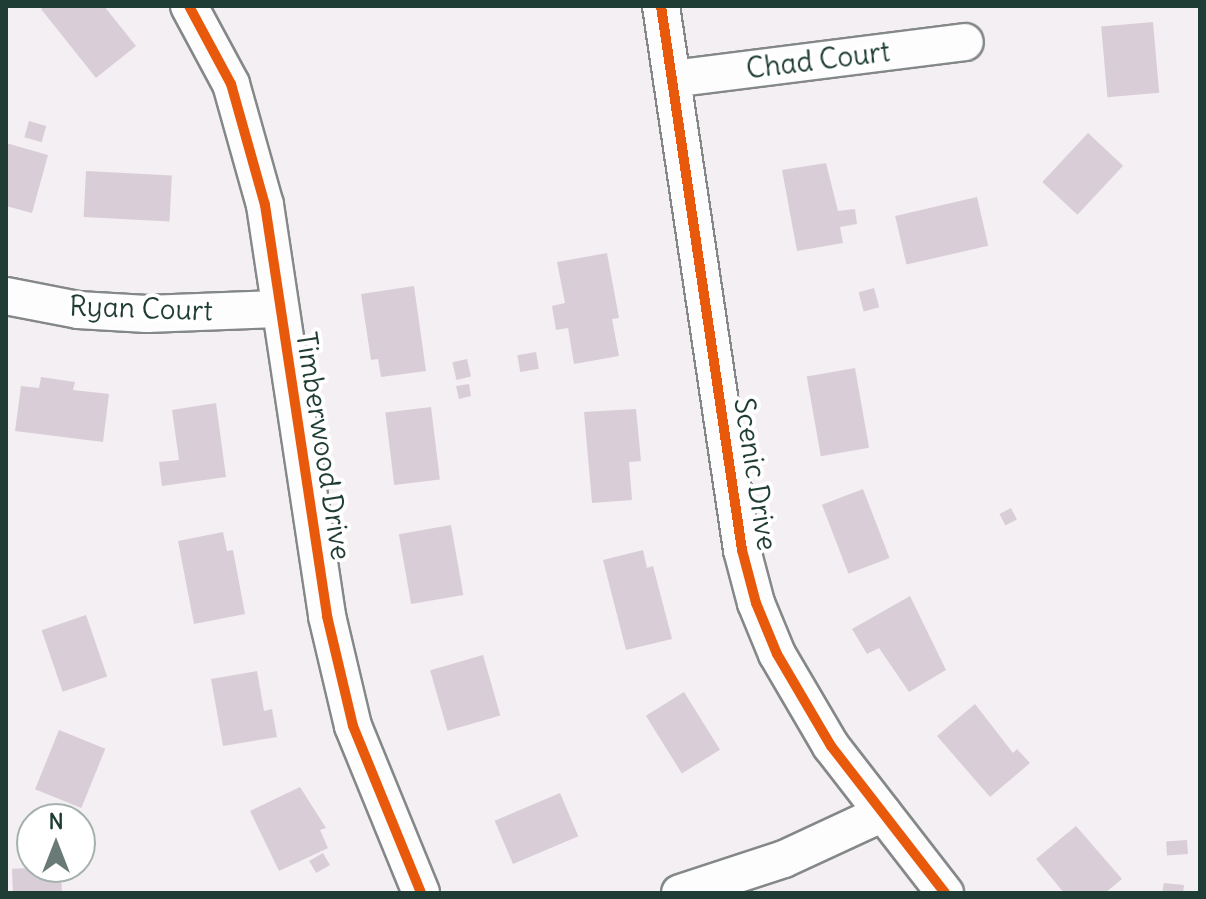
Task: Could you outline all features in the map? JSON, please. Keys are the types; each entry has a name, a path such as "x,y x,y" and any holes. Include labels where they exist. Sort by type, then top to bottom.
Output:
{"street":[{"name":"Timberwood Drive","path":"189,6 231,84 250,144 265,205 277,309 339,673 370,776 421,893"},
{"name":"Scenic Drive","path":"661,6 742,550 756,603 803,701 945,893"},
{"name":"Chad Court","path":"672,79 965,42"},
{"name":"Ryan Court","path":"6,296 119,312 277,309"},
{"path":"680,893 784,859 883,813"}],"building":[{"path":"45,6 104,6 136,46 96,78 41,9"},
{"path":"1153,22 1159,93 1107,97 1101,27"},
{"path":"29,121 46,126 42,142 24,137"},
{"path":"1088,133 1123,166 1077,215 1042,182"},
{"path":"6,143 48,155 32,213 6,206"},
{"path":"826,163 838,211 855,209 857,224 840,227 843,243 797,251 782,170"},
{"path":"86,171 172,176 169,221 84,217"},
{"path":"977,197 988,246 906,265 895,216"},
{"path":"607,253 619,318 612,319 619,356 574,364 568,328 556,330 552,306 565,303 557,262"},
{"path":"414,286 426,371 381,377 378,359 371,360 361,294"},
{"path":"874,288 879,307 864,311 859,292"},
{"path":"536,352 539,369 520,372 517,355"},
{"path":"467,359 471,377 456,380 452,362"},
{"path":"855,368 869,448 821,456 807,377"},
{"path":"41,377 75,382 73,390 109,394 103,442 15,431 21,386 39,388"},
{"path":"469,384 471,396 459,399 456,386"},
{"path":"216,403 226,477 162,486 159,462 179,460 172,410"},
{"path":"431,407 440,479 394,485 385,413"},
{"path":"636,409 641,461 629,462 632,500 592,503 584,412"},
{"path":"863,489 890,558 848,574 822,505"},
{"path":"1011,508 1017,520 1005,525 999,514"},
{"path":"451,525 463,595 411,604 399,534"},
{"path":"223,532 227,551 233,550 245,614 194,624 178,541"},
{"path":"643,550 647,568 653,566 672,639 626,650 603,560"},
{"path":"910,596 946,670 909,692 879,648 867,654 852,629"},
{"path":"86,615 107,676 63,692 42,630"},
{"path":"483,655 500,716 447,731 430,670"},
{"path":"257,671 264,711 272,709 277,737 223,746 211,679"},
{"path":"684,692 720,750 682,774 646,716"},
{"path":"975,704 1013,753 1017,749 1030,763 990,797 937,736"},
{"path":"59,730 105,749 83,803 69,803 35,789"},
{"path":"300,787 326,828 320,830 328,848 279,871 250,811"},
{"path":"560,793 578,836 513,864 495,821"},
{"path":"1076,826 1122,879 1105,893 1064,893 1036,859"},
{"path":"1187,840 1188,854 1167,855 1166,841"},
{"path":"323,853 330,865 316,873 309,861"},
{"path":"12,869 16,869 16,883 62,883 62,893 13,893"},
{"path":"1164,883 1184,885 1183,893 1162,893"}],"cycle path":[{"path":"189,6 231,84 265,205 327,616 353,726 421,893"},
{"path":"661,6 742,550 756,603 777,654 831,746 945,893"}]}
